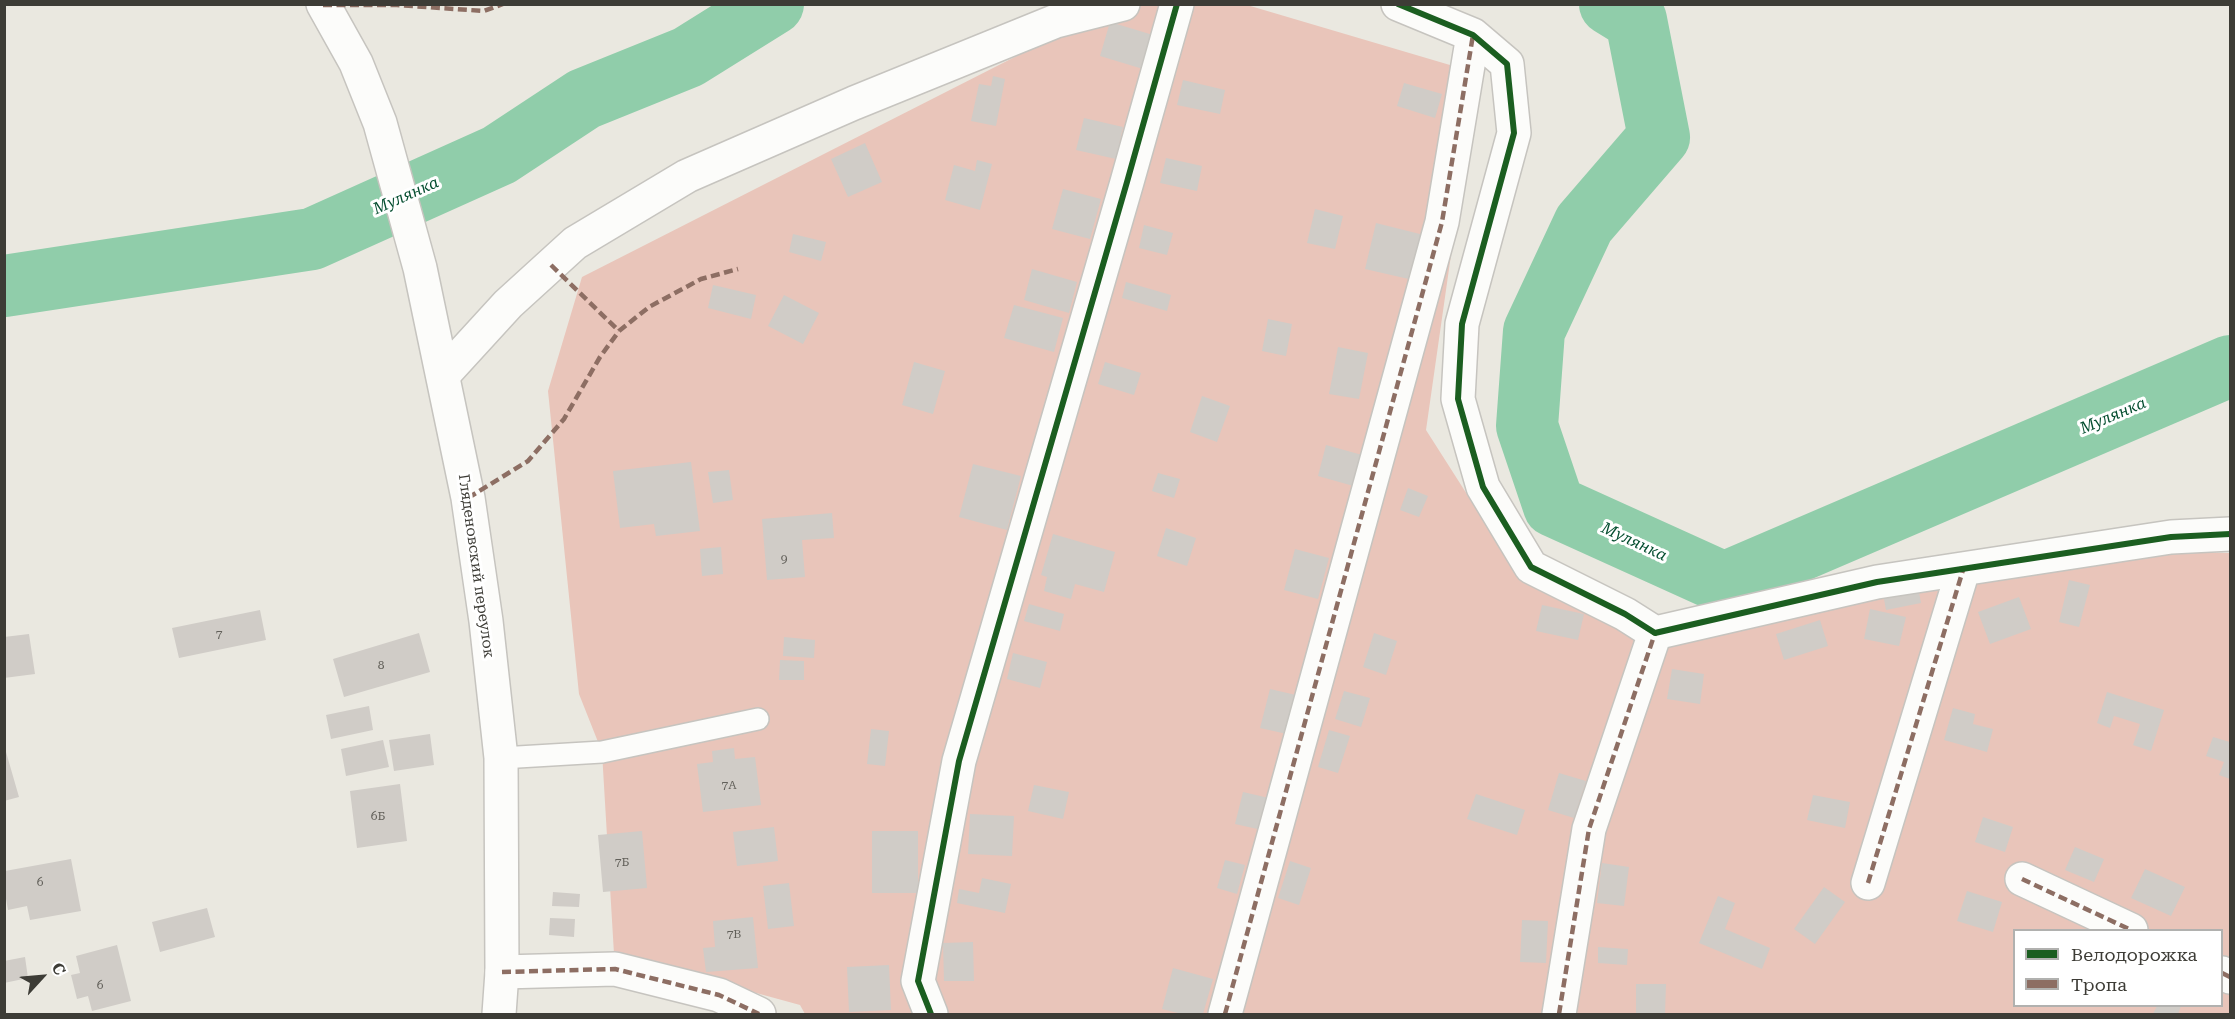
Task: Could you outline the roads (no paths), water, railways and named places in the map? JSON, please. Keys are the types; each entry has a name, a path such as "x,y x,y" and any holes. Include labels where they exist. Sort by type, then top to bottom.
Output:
{"street":[{"name":"Гляденовский переулок","path":"323,4 356,63 380,123 420,268 468,498 486,621 501,758 502,972 499,1014"},
{"path":"443,375 508,304 575,243 687,176 1056,21 1123,4"},
{"path":"931,1014 918,981 959,761 1177,4"},
{"path":"1398,4 1473,35 1507,64 1514,133 1462,324 1458,399 1483,487 1531,567 1625,614 1655,633 1877,582 2171,537 2230,534"},
{"path":"1225,1014 1443,222 1473,35"},
{"path":"1868,884 1963,570"},
{"path":"1559,1014 1589,829 1655,633"},
{"path":"2022,879 2129,929"},
{"path":"502,972 615,969 719,995 759,1014"}],"lane":[{"path":"501,758 602,752 758,718"}],"waterway":[{"name":"Мулянка","path":"4,286 312,239 499,155 584,99 688,57 773,4"},
{"name":"Мулянка","path":"1610,4 1636,20 1659,137 1584,224 1534,331 1527,426 1554,506 1724,583 2230,366"}]}
